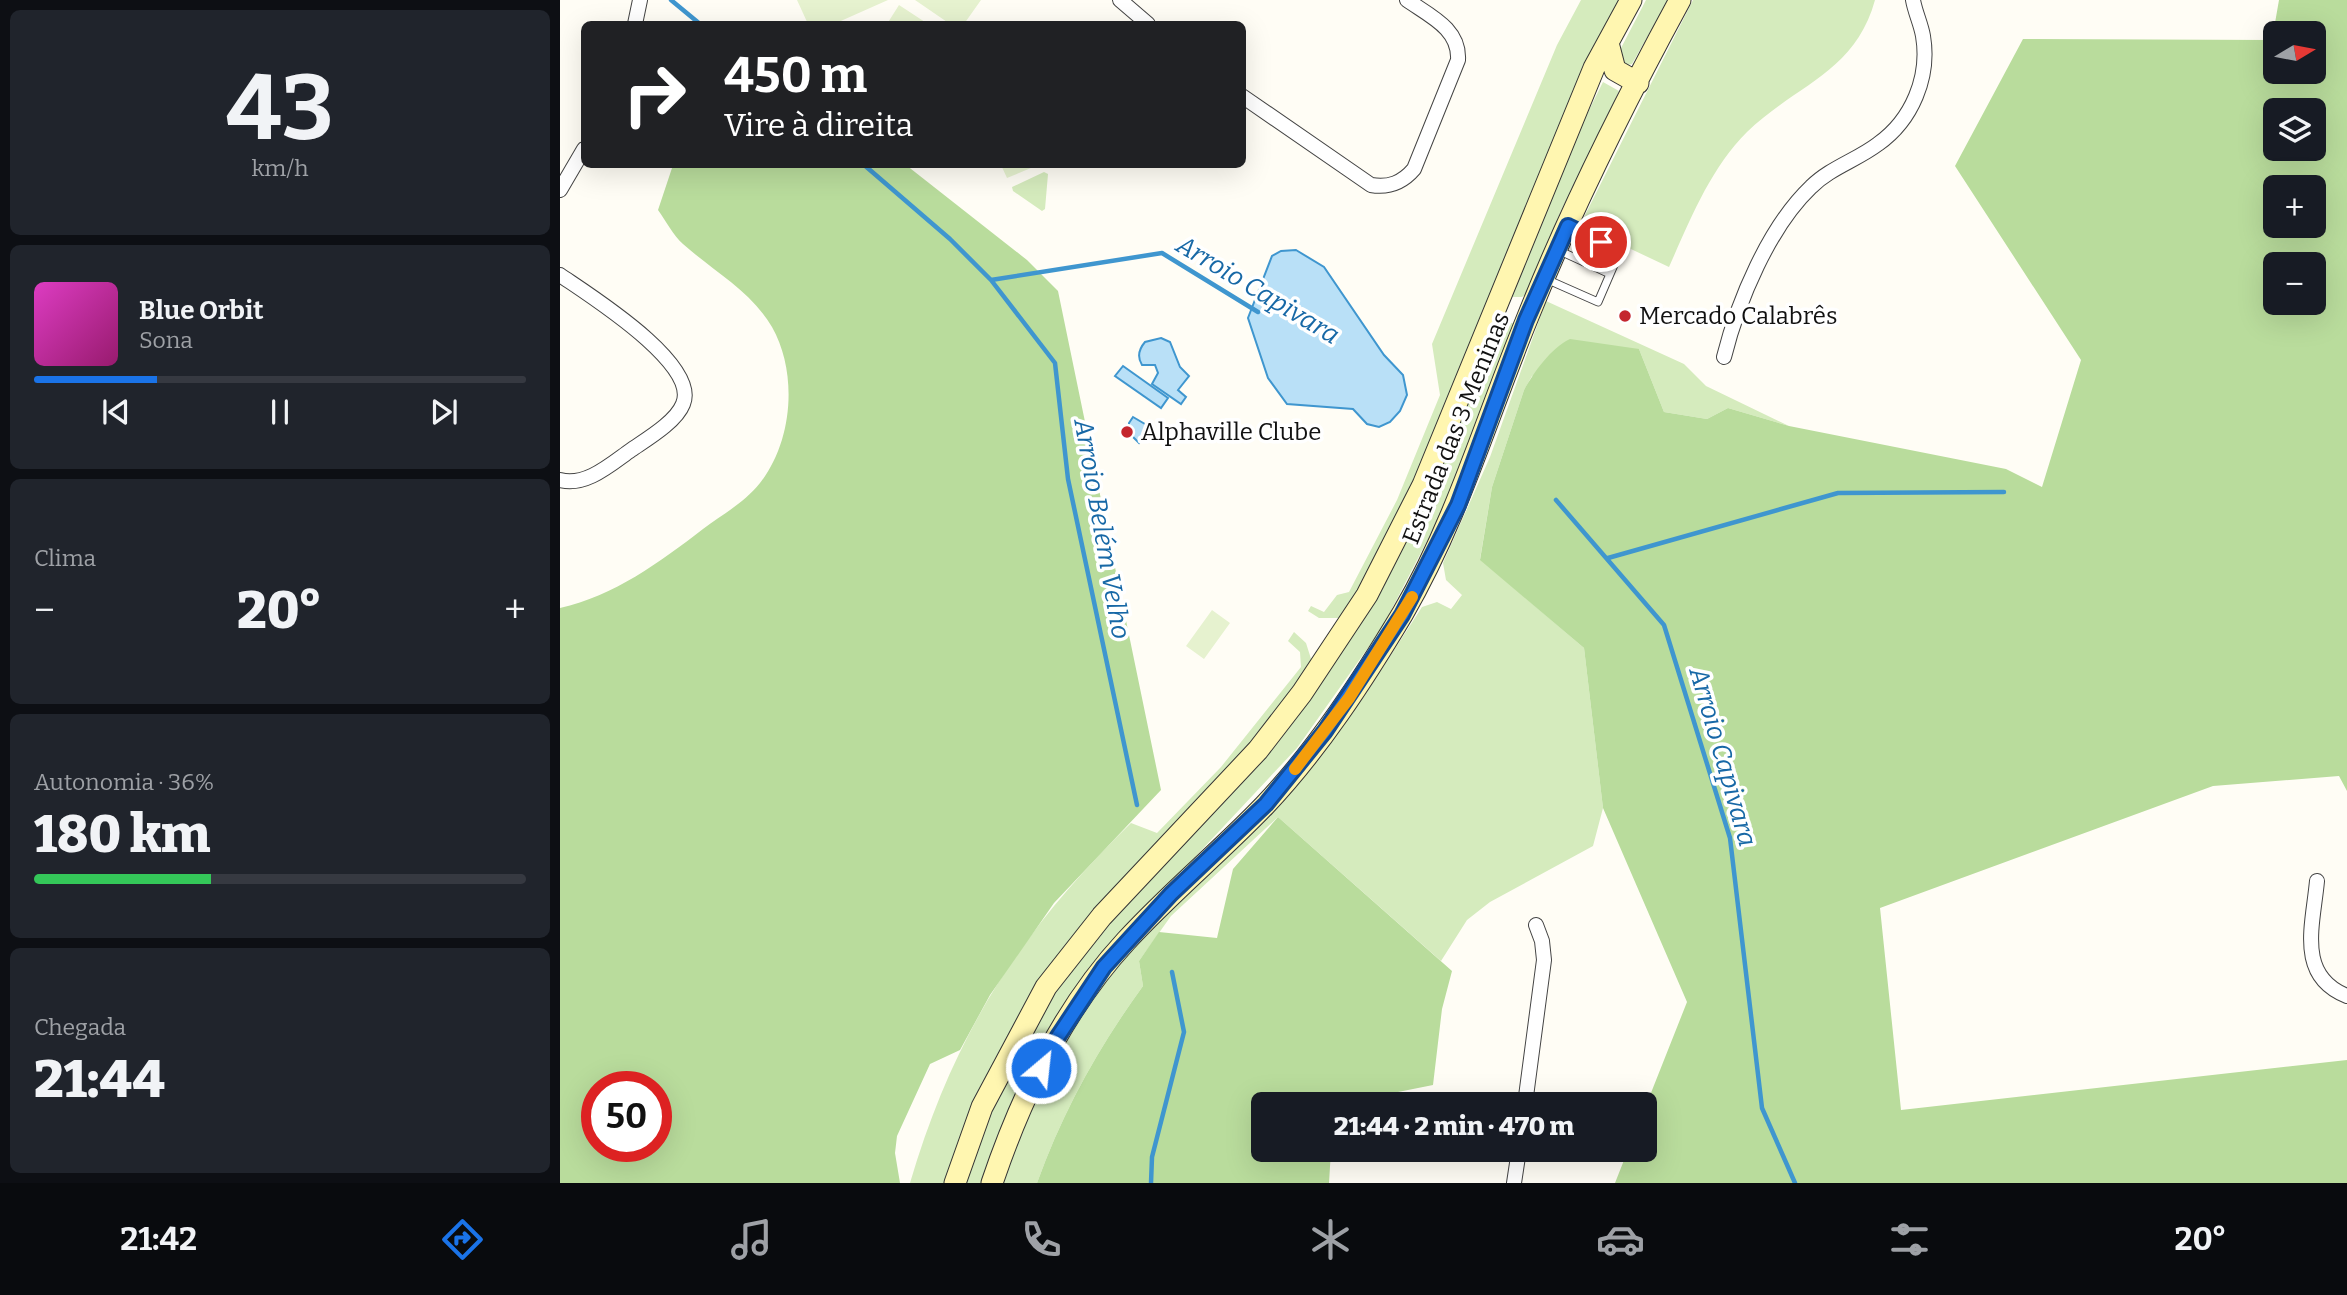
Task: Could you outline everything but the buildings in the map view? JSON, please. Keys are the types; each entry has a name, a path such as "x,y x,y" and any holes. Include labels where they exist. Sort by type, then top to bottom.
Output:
{"main road":[{"name":"Estrada das 3 Meninas","path":"955,1183 986,1097 1046,987 1102,916 1258,750 1301,693 1367,594 1423,485 1594,68 1631,0"},
{"name":"Estrada das 3 Meninas","path":"992,1183 1023,1105 1053,1044 1104,967 1171,894 1266,804 1327,727 1402,615 1458,505 1526,320 1557,250 1681,0"},
{"path":"1608,43 1615,70 1638,83"},
{"path":"1494,308 1526,320"}],"street":[{"path":"636,21 640,0"},
{"path":"1120,0 1144,21"},
{"path":"1246,99 1371,185 1392,186 1400,182 1414,169 1458,60 1459,50 1446,27 1407,0"},
{"path":"1724,357 1733,322 1758,268 1782,223 1798,201 1822,178 1879,144 1909,113 1920,82 1924,51 1913,0"},
{"path":"560,190 581,154"},
{"path":"560,275 644,338 674,365 682,376 685,389 684,403 676,414 632,449 587,479 560,480"},
{"path":"2317,881 2311,953 2318,976 2330,990 2347,996"},
{"path":"1527,1092 1544,960 1542,941 1536,925"},
{"path":"1514,1183 1517,1162"}],"lane":[{"path":"1545,278 1598,302 1620,251 1568,226"},
{"path":"1557,250 1610,274"}],"green space":[{"path":"797,0 888,0 841,21 807,21"},
{"path":"915,0 981,0 966,21 946,21"},
{"path":"1581,0 1619,0 1582,72 1387,544 1341,618 1319,618 1308,611 1311,606 1324,612 1337,595 1349,592 1397,500 1440,395 1432,344 1557,45"},
{"path":"1646,0 1668,0 1632,64 1622,66 1620,50"},
{"path":"1693,0 1875,0 1866,25 1838,61 1822,76 1765,116 1734,146 1702,196 1669,267 1580,225"},
{"path":"2279,0 2347,0 2347,791 2339,776 2213,786 1880,908 1901,1110 2347,1060 2347,1183 1615,1183 1623,1162 1657,1162 1657,1092 1651,1092 1687,1002 1603,808 1584,648 1480,560 1492,487 1524,390 1550,354 1570,339 1639,349 1664,412 1707,419 1728,408 1789,426 2006,469 2042,487 2081,360 1955,166 2023,39 2263,40 2263,84 2326,84 2326,21 2275,21"},
{"path":"899,5 923,21 889,21"},
{"path":"1603,82 1619,91 1560,213 1528,293 1522,297 1513,297 1510,294 1573,142"},
{"path":"672,168 910,168 1027,260 1058,291 1161,790 1054,903 990,995 960,1050 930,1064 897,1136 895,1153 900,1183 560,1183 560,608 599,595 636,576 747,497 771,466 785,427 788,407 786,365 772,327 753,302 679,240 658,210"},
{"path":"1002,168 1031,168 1007,178"},
{"path":"1044,172 1048,174 1045,209 1042,211 1013,191 1012,187"},
{"path":"1546,301 1684,364 1706,386 1789,426 1728,408 1707,419 1664,412 1639,349 1532,376 1524,390 1492,487 1480,559 1584,648 1603,808 1593,846 1490,902 1467,920 1441,961 1278,817 1171,916 1139,961 1143,986 1083,1081 1058,1131 1037,1183 1000,1183 1028,1109 1075,1022 1131,947 1318,759 1365,695 1422,607 1437,602 1451,609 1462,595 1446,580 1443,563 1490,457"},
{"path":"1499,317 1514,324 1446,504 1382,628 1297,748 1137,919 984,1183 962,1183 971,1154 1029,1030 1081,952 1310,697"},
{"path":"1212,610 1230,623 1204,659 1186,646"},
{"path":"1294,632 1306,643 1312,662 1297,690 1019,1017 974,1104 946,1183 910,1183 947,1079 995,988 1024,945 1091,863 1131,823 1157,833 1221,767 1301,667 1300,652 1288,641"},
{"path":"1278,817 1452,971 1442,1009 1433,1085 1398,1092 1251,1092 1251,1162 1330,1162 1329,1183 1037,1183 1058,1131 1083,1081 1143,986 1139,961 1159,932 1217,938 1233,869"}],"water":[{"path":"1296,250 1324,267 1384,355 1403,375 1407,395 1400,411 1390,422 1379,427 1367,424 1353,409 1287,404 1268,378 1248,318 1272,256 1281,251"},
{"path":"1161,338 1170,342 1180,367 1189,376 1178,390 1186,397 1181,404 1152,384 1158,373 1155,365 1142,365 1139,356 1145,342"},
{"path":"1123,366 1168,398 1161,408 1115,376"},
{"path":"1133,417 1150,427 1139,443 1129,433 1129,423"}],"waterway":[{"name":"Arroio Capivara","path":"671,0 696,21"},
{"name":"Arroio Capivara","path":"868,168 950,239 991,280 1162,253 1258,312"},
{"name":"Arroio Belém Velho","path":"991,280 1055,363 1068,479 1137,805"},
{"path":"1608,558 1838,493 2004,492"},
{"name":"Arroio Capivara","path":"1556,500 1664,625 1730,838 1762,1108 1795,1183"},
{"name":"Arroio Belém Velho","path":"1151,1183 1152,1157 1184,1032 1172,972"}],"slow traffic":[{"path":"1295,769 1349,698 1412,597"}],"place":[{"name":"Mercado Calabrês","path":"1625,316"},
{"name":"Alphaville Clube","path":"1127,432"}],"route":[{"path":"1041,1068 1053,1044 1104,967 1171,894 1266,804 1349,698 1402,615 1436,553 1458,505 1526,320 1568,226 1601,242"}]}
